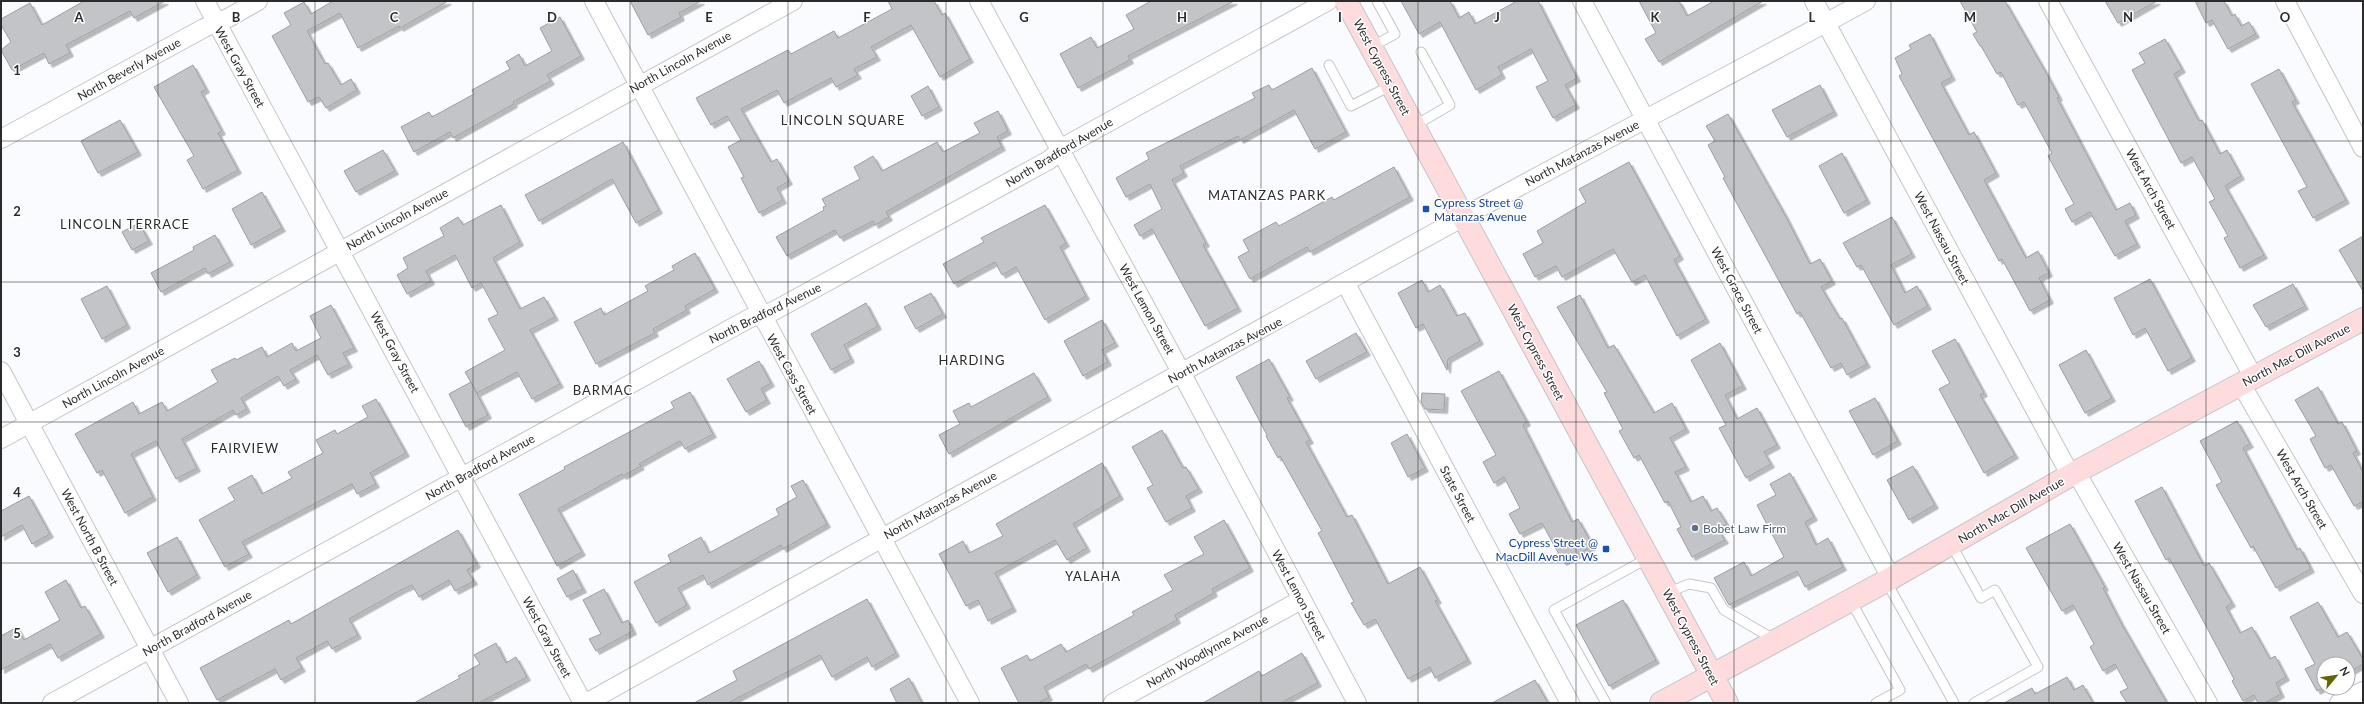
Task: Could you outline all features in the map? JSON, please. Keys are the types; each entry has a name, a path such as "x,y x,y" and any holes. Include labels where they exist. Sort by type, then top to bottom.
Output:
{"street":[{"name":"West Gray Street","path":"205,1 341,251 582,703"},
{"name":"North Beverly Avenue","path":"1,139 216,22 258,1"},
{"name":"West Cass Street","path":"594,1 970,703"},
{"name":"North Lincoln Avenue","path":"1,439 793,1"},
{"name":"West Lemon Street","path":"979,1 1357,703"},
{"name":"North Bradford Avenue","path":"52,703 750,318 770,313 1055,157 1067,145 1328,1"},
{"name":"West Cypress Street","path":"1346,1 1727,703"},
{"name":"West Grace Street","path":"1582,1 1646,119 1889,580"},
{"name":"West Nassau Street","path":"1814,1 2073,474 2208,703"},
{"name":"North Matanzas Avenue","path":"586,703 882,537 1346,284 1463,218 1866,1"},
{"name":"West Arch Street","path":"2048,1 2248,381 2363,594"},
{"path":"2285,1 2363,148"},
{"name":"State Street","path":"1346,284 1570,703"},
{"name":"North Mac Dill Avenue","path":"1661,703 1889,580 2073,474 2363,319"},
{"name":"West North B Street","path":"1,372 179,703"},
{"name":"North Woodlynne Avenue","path":"1113,703 1301,600"},
{"path":"2339,703 2363,691"}],"lane":[{"path":"1372,47 1395,34 1377,1"},
{"path":"1414,126 1450,105 1421,52"},
{"path":"1329,65 1351,106 1392,85"},
{"path":"1951,544 1981,598 1995,590 2038,668 1974,703"},
{"path":"1606,703 1554,610 1648,558"},
{"path":"1889,580 1954,703"},
{"path":"1667,593 1689,584 1711,588 1724,610 1776,641"},
{"path":"1851,601 1900,690 1876,703"}],"building":[{"path":"84,1 165,1 134,18 130,11 66,45 70,53 49,64 44,53 12,70 1,50 11,42 1,25 1,19 30,3 42,25"},
{"path":"333,1 448,1 400,28 399,26 358,48 340,13 307,31 325,64 328,63 341,85 351,79 357,90 326,108 319,97 308,102 272,36 291,25 284,13 304,2 311,14"},
{"path":"630,1 701,1 679,13 681,17 648,35"},
{"path":"888,1 934,1 942,15 945,13 970,59 940,77 911,25 871,47 877,57 854,69 858,75 836,87 831,78 784,103 777,90 741,109 771,162 777,159 789,181 777,188 783,200 759,213 741,178 744,177 728,147 741,140 727,116 711,125 696,98 788,50 791,54 834,31 838,38 892,9"},
{"path":"1151,1 1234,1 1128,56 1130,60 1078,88 1060,54 1091,37 1097,48 1134,29 1126,15"},
{"path":"1401,1 1450,1 1459,18 1469,12 1475,24 1517,1 1538,1 1577,78 1565,85 1576,105 1553,118 1536,87 1548,81 1531,49 1498,67 1502,75 1476,90 1440,22 1419,34"},
{"path":"1639,1 1679,1 1687,16 1714,1 1763,1 1659,62 1645,39 1656,33"},
{"path":"1960,1 2005,1 2059,97 2057,98 2116,210 2130,203 2136,215 2125,221 2137,244 2115,256 2090,212 2072,222 2065,209 2074,204 2048,156 2052,153 2024,102 2018,105 2001,72 1997,74 1980,46 1973,34 1977,32"},
{"path":"2105,1 2157,1 2118,23"},
{"path":"2195,1 2224,1 2232,16 2235,14 2241,26 2249,22 2256,34 2228,49 2212,20 2206,23"},
{"path":"560,17 581,56 547,75 551,81 513,102 514,104 453,138 450,132 414,152 401,127 429,112 432,117 474,94 472,90 510,69 506,62 519,54 525,66 552,51 540,28"},
{"path":"1930,34 1952,77 1941,83 1969,135 1974,132 1996,173 1984,180 2026,258 2038,251 2049,273 2039,278 2050,300 2030,311 2002,259 1999,261 1899,76 1902,74 1895,58 1911,49 1909,45"},
{"path":"2165,39 2182,69 2174,74 2199,121 2202,120 2220,154 2227,150 2241,176 2225,186 2264,255 2240,268 2224,238 2228,236 2209,202 2215,199 2192,157 2181,163 2132,70 2145,63 2139,53"},
{"path":"193,65 206,89 201,92 222,131 218,133 238,170 203,189 187,160 194,156 154,87"},
{"path":"1312,68 1346,132 1315,149 1294,110 1240,140 1238,136 1180,166 1184,173 1172,180 1206,243 1203,245 1238,308 1205,326 1152,229 1140,236 1134,225 1162,209 1150,184 1126,197 1116,178 1149,159 1146,153 1255,98 1252,93 1269,85 1272,90"},
{"path":"2279,69 2296,100 2292,102 2346,200 2313,218 2298,191 2307,187 2251,84"},
{"path":"1820,85 1834,112 1787,137 1772,110"},
{"path":"928,86 939,107 922,116 911,96"},
{"path":"998,111 1008,131 997,137 1002,147 886,212 889,217 875,225 873,221 840,238 835,230 787,256 776,237 824,210 823,207 826,206 822,199 860,179 854,167 873,156 882,171 937,142 943,152 980,133 974,123"},
{"path":"1728,114 1785,215 1810,264 1820,259 1832,281 1821,287 1840,319 1842,318 1867,364 1847,375 1841,363 1831,368 1800,312 1797,314 1723,178 1725,177 1708,145 1715,141 1706,126"},
{"path":"120,120 138,152 98,173 81,141"},
{"path":"623,142 659,210 636,223 612,179 539,221 525,195"},
{"path":"383,150 395,171 356,192 344,171"},
{"path":"1842,153 1867,200 1844,213 1819,166"},
{"path":"1629,162 1680,256 1674,260 1706,319 1677,336 1645,275 1632,282 1613,249 1562,277 1556,266 1535,277 1523,254 1543,243 1537,231 1586,202 1579,189"},
{"path":"1394,167 1410,197 1310,252 1307,247 1250,279 1238,257 1249,251 1243,240 1276,222 1279,226 1332,197 1334,200"},
{"path":"262,192 282,228 251,245 232,209"},
{"path":"501,205 520,242 493,258 520,309 544,297 555,317 530,330 560,384 532,399 517,372 477,393 465,372 505,350 488,319 498,314 481,283 472,288 455,255 426,271 431,281 407,294 397,275 408,268 403,258 444,236 440,228 458,217 463,225"},
{"path":"1045,205 1066,243 1060,247 1086,296 1045,320 1016,267 1002,275 995,262 954,284 943,264 984,242 981,238"},
{"path":"1892,217 1912,254 1891,265 1905,293 1917,286 1928,306 1894,325 1861,265 1857,267 1843,243"},
{"path":"139,223 149,241 132,250 122,232"},
{"path":"215,235 230,262 208,274 205,268 161,292 151,273 194,250 193,247"},
{"path":"2363,236 2363,291 2339,250"},
{"path":"695,253 715,289 685,306 687,310 653,329 655,333 596,364 574,322 601,308 604,315 648,291 645,286 674,270 672,266"},
{"path":"2150,279 2192,358 2168,371 2145,328 2133,335 2114,298"},
{"path":"1422,280 1428,292 1440,285 1457,316 1465,313 1480,341 1448,359 1447,370 1423,324 1416,328 1398,293"},
{"path":"2293,284 2305,306 2266,327 2253,305"},
{"path":"107,286 127,325 102,339 81,299"},
{"path":"931,293 943,314 916,329 904,307"},
{"path":"1580,295 1608,348 1614,345 1654,413 1672,403 1686,429 1670,438 1686,467 1675,472 1691,502 1703,496 1711,511 1717,508 1727,524 1718,529 1725,540 1692,557 1677,529 1681,527 1668,501 1665,503 1639,455 1634,458 1619,431 1623,429 1604,393 1607,392 1557,307"},
{"path":"866,303 878,326 844,345 851,359 831,370 811,334"},
{"path":"331,305 354,348 343,353 349,364 328,375 317,355 290,370 296,379 284,386 278,376 241,398 247,409 236,415 233,410 182,439 197,468 176,479 156,441 131,454 153,497 125,513 102,470 97,473 75,434 133,402 139,414 162,402 167,411 218,382 211,370 262,347 267,357 292,343 296,351 321,338 310,316"},
{"path":"1102,320 1115,343 1102,350 1108,362 1083,376 1064,341"},
{"path":"1356,333 1367,352 1316,379 1306,361"},
{"path":"1955,339 1984,393 1980,395 2015,455 1984,473 1939,389 1950,383 1932,351"},
{"path":"1720,343 1743,386 1725,395 1737,419 1757,408 1777,445 1764,452 1771,464 1746,478 1719,428 1726,425 1691,360"},
{"path":"2086,350 2112,398 2085,413 2059,365"},
{"path":"1269,359 1290,397 1287,398 1310,440 1306,442 1347,517 1352,515 1388,584 1420,567 1438,600 1435,601 1468,660 1435,678 1430,667 1408,679 1375,619 1364,625 1351,603 1354,602 1318,533 1322,531 1280,456 1278,458 1236,377"},
{"path":"759,361 771,383 761,389 767,400 746,412 727,379"},
{"path":"1499,371 1527,422 1523,425 1572,522 1578,519 1593,546 1563,562 1542,523 1520,534 1509,514 1520,508 1504,477 1494,483 1483,462 1496,455 1461,391"},
{"path":"1034,373 1048,397 949,454 939,435 960,424 953,411 969,403 971,407"},
{"path":"471,382 488,415 466,427 449,394"},
{"path":"2318,387 2338,424 2342,422 2357,451 2353,453 2363,472 2363,502 2354,506 2331,465 2325,468 2310,439 2316,436 2295,400"},
{"path":"690,392 713,434 685,449 680,441 639,464 641,466 623,476 622,474 558,509 582,552 557,566 519,494 565,469 564,467 674,408 671,402"},
{"path":"1422,393 1445,394 1444,410 1425,409 1421,402"},
{"path":"1875,398 1898,441 1873,455 1849,411"},
{"path":"376,399 406,453 370,473 376,484 357,494 352,484 242,542 249,554 225,567 199,520 235,500 228,488 252,475 262,494 292,478 288,472 323,453 316,440 335,430 337,434 368,417 362,406"},
{"path":"2237,421 2250,444 2243,448 2297,550 2300,548 2311,569 2276,588 2253,546 2251,548 2216,485 2222,482 2200,441"},
{"path":"1162,430 1183,468 1186,467 1199,489 1186,496 1192,508 1166,522 1147,488 1153,485 1132,447"},
{"path":"1407,434 1425,468 1408,477 1391,443"},
{"path":"1102,463 1120,496 1073,524 1087,548 1067,560 1055,540 995,573 1013,608 988,621 978,600 966,606 939,554 963,541 969,553 1003,536 996,524"},
{"path":"1913,466 1935,505 1909,520 1887,480"},
{"path":"1790,473 1814,517 1805,522 1816,545 1828,538 1843,567 1805,587 1797,571 1729,605 1714,578 1744,562 1751,576 1784,557 1757,505 1776,495 1770,484"},
{"path":"803,480 827,524 783,549 781,545 708,585 703,575 678,588 687,605 656,623 634,582 671,562 668,555 701,537 709,553 779,515 776,509 797,497 791,486"},
{"path":"2162,487 2204,566 2209,563 2232,603 2226,607 2240,633 2252,627 2270,659 2275,656 2286,677 2276,683 2281,694 2265,703 2258,703 2254,695 2243,701 2232,681 2234,679 2206,626 2169,558 2166,560 2135,501"},
{"path":"29,496 50,534 32,544 22,525 1,537 1,511"},
{"path":"1224,520 1250,568 1212,589 1214,593 1175,615 1177,620 1089,669 1086,664 1044,687 1049,697 1038,703 1019,703 1001,668 1027,655 1030,661 1061,644 1066,652 1134,615 1132,612 1173,590 1164,575 1204,554 1194,537"},
{"path":"2070,524 2105,587 2103,588 2120,621 2167,703 2127,703 2120,692 2128,688 2115,664 2103,671 2090,647 2094,644 2073,605 2062,611 2026,548"},
{"path":"458,530 477,564 467,570 474,581 455,591 449,580 419,597 412,585 401,590 349,619 358,635 332,649 327,641 296,658 302,668 281,680 275,669 217,700 200,668 289,620 291,624"},
{"path":"177,537 197,575 168,592 147,553"},
{"path":"573,570 583,589 567,597 557,579"},
{"path":"66,580 81,608 85,606 101,634 58,658 50,644 1,670 1,636 17,627 24,640 60,620 45,592"},
{"path":"604,589 622,623 628,620 633,631 596,651 589,639 601,634 583,600"},
{"path":"867,599 896,653 872,667 867,657 832,677 820,655 728,703 694,703 737,680 733,671"},
{"path":"1623,600 1656,660 1609,686 1576,625"},
{"path":"2318,602 2338,637 2347,632 2363,659 2363,664 2356,668 2356,656 2316,656 2316,689 2305,669 2315,664 2290,617"},
{"path":"496,643 506,663 516,657 527,677 479,703 414,703 460,678 458,676 480,664 474,655"},
{"path":"1302,653 1318,683 1281,703 1203,703 1259,671 1262,676"},
{"path":"2067,677 2074,690 2083,685 2093,703 2004,703 2032,688 2035,694"},
{"path":"909,678 922,703 897,703 890,689"},
{"path":"1535,680 1548,703 1492,703"}],"place":[{"name":"Cypress Street @ Matanzas Avenue","path":"1426,209"},
{"name":"Bobet Law Firm","path":"1695,528"},
{"name":"Cypress Street @ MacDill Avenue Ws","path":"1606,549"}],"district":[{"name":"LINCOLN SQUARE","path":"843,120"},
{"name":"MATANZAS PARK","path":"1267,195"},
{"name":"LINCOLN TERRACE","path":"125,224"},
{"name":"HARDING","path":"972,360"},
{"name":"BARMAC","path":"603,390"},
{"name":"FAIRVIEW","path":"245,448"},
{"name":"YALAHA","path":"1093,576"}]}
